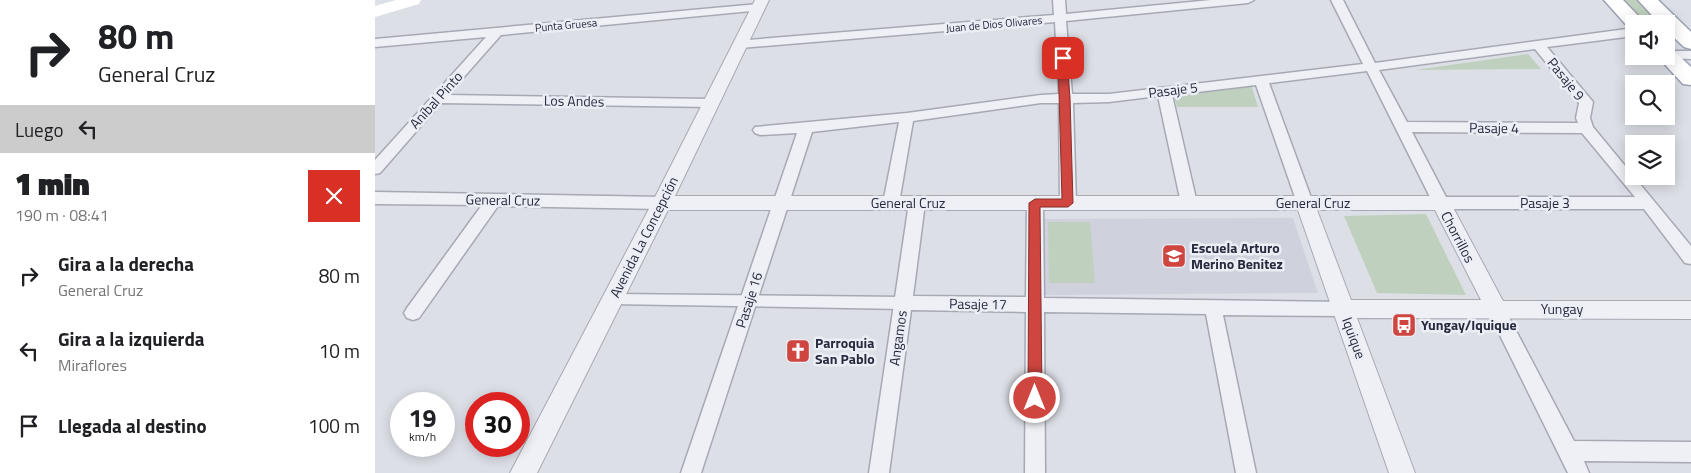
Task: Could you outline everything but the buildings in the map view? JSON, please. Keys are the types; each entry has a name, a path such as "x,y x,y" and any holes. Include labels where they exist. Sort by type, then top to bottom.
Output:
{"main road":[{"path":"375,12 413,0"},
{"path":"1613,0 1627,15"},
{"path":"1647,0 1691,42"},
{"path":"1675,63 1691,79"}],"street":[{"path":"1059,0 1066,98 1068,203"},
{"name":"Juan de Dios Olivares","path":"740,44 1060,18 1248,0"},
{"name":"Chorrillos","path":"1337,0 1579,473"},
{"name":"Punta Gruesa","path":"375,43 760,4"},
{"name":"Avenida La Concepción","path":"523,473 760,4"},
{"name":"Aníbal Pinto","path":"375,169 497,32"},
{"name":"Pasaje 5","path":"760,130 806,128 907,117 1041,99 1109,98 1371,67 1625,33"},
{"name":"Pasaje 5","path":"1585,40 1625,43"},
{"name":"Pasaje 9","path":"1538,45 1585,102 1583,118 1586,128"},
{"path":"1675,55 1691,55"},
{"path":"1261,79 1305,203"},
{"path":"1164,91 1189,203"},
{"name":"Los Andes","path":"437,99 711,103"},
{"path":"891,203 907,117"},
{"name":"Pasaje 4","path":"1402,127 1586,128"},
{"name":"Pasaje 16","path":"691,473 806,128"},
{"path":"1586,128 1649,203 1691,258"},
{"name":"General Cruz","path":"375,198 661,203 1441,203"},
{"path":"413,313 494,200"},
{"name":"Angamos","path":"879,473 917,203"},
{"path":"1035,203 1035,473"},
{"name":"Iquique","path":"1305,203 1402,473"},
{"name":"Pasaje 3","path":"1441,203 1649,203"},
{"name":"Pasaje 17","path":"612,299 1344,309"},
{"path":"1213,307 1246,473"},
{"name":"Yungay","path":"1344,309 1691,310"},
{"path":"1568,451 1691,452"}],"shaded area":[{"name":"Escuela Arturo Merino Benitez","path":"1293,218 1318,293 1044,295 1043,219"}],"green space":[{"path":"1617,0 1637,0 1652,15 1632,15"},
{"path":"1528,54 1541,69 1415,70"},
{"path":"1251,84 1258,107 1177,107 1173,94"},
{"path":"1426,214 1466,295 1377,293 1344,216"},
{"path":"1048,222 1090,222 1095,283 1049,283"}],"place":[{"name":"Escuela Arturo Merino Benitez","path":"1174,256"},
{"name":"Yungay/Iquique","path":"1404,325"},
{"name":"Parroquia San Pablo","path":"798,351"}],"route":[{"path":"1035,398 1035,203 1068,203 1066,98 1063,58"}]}
